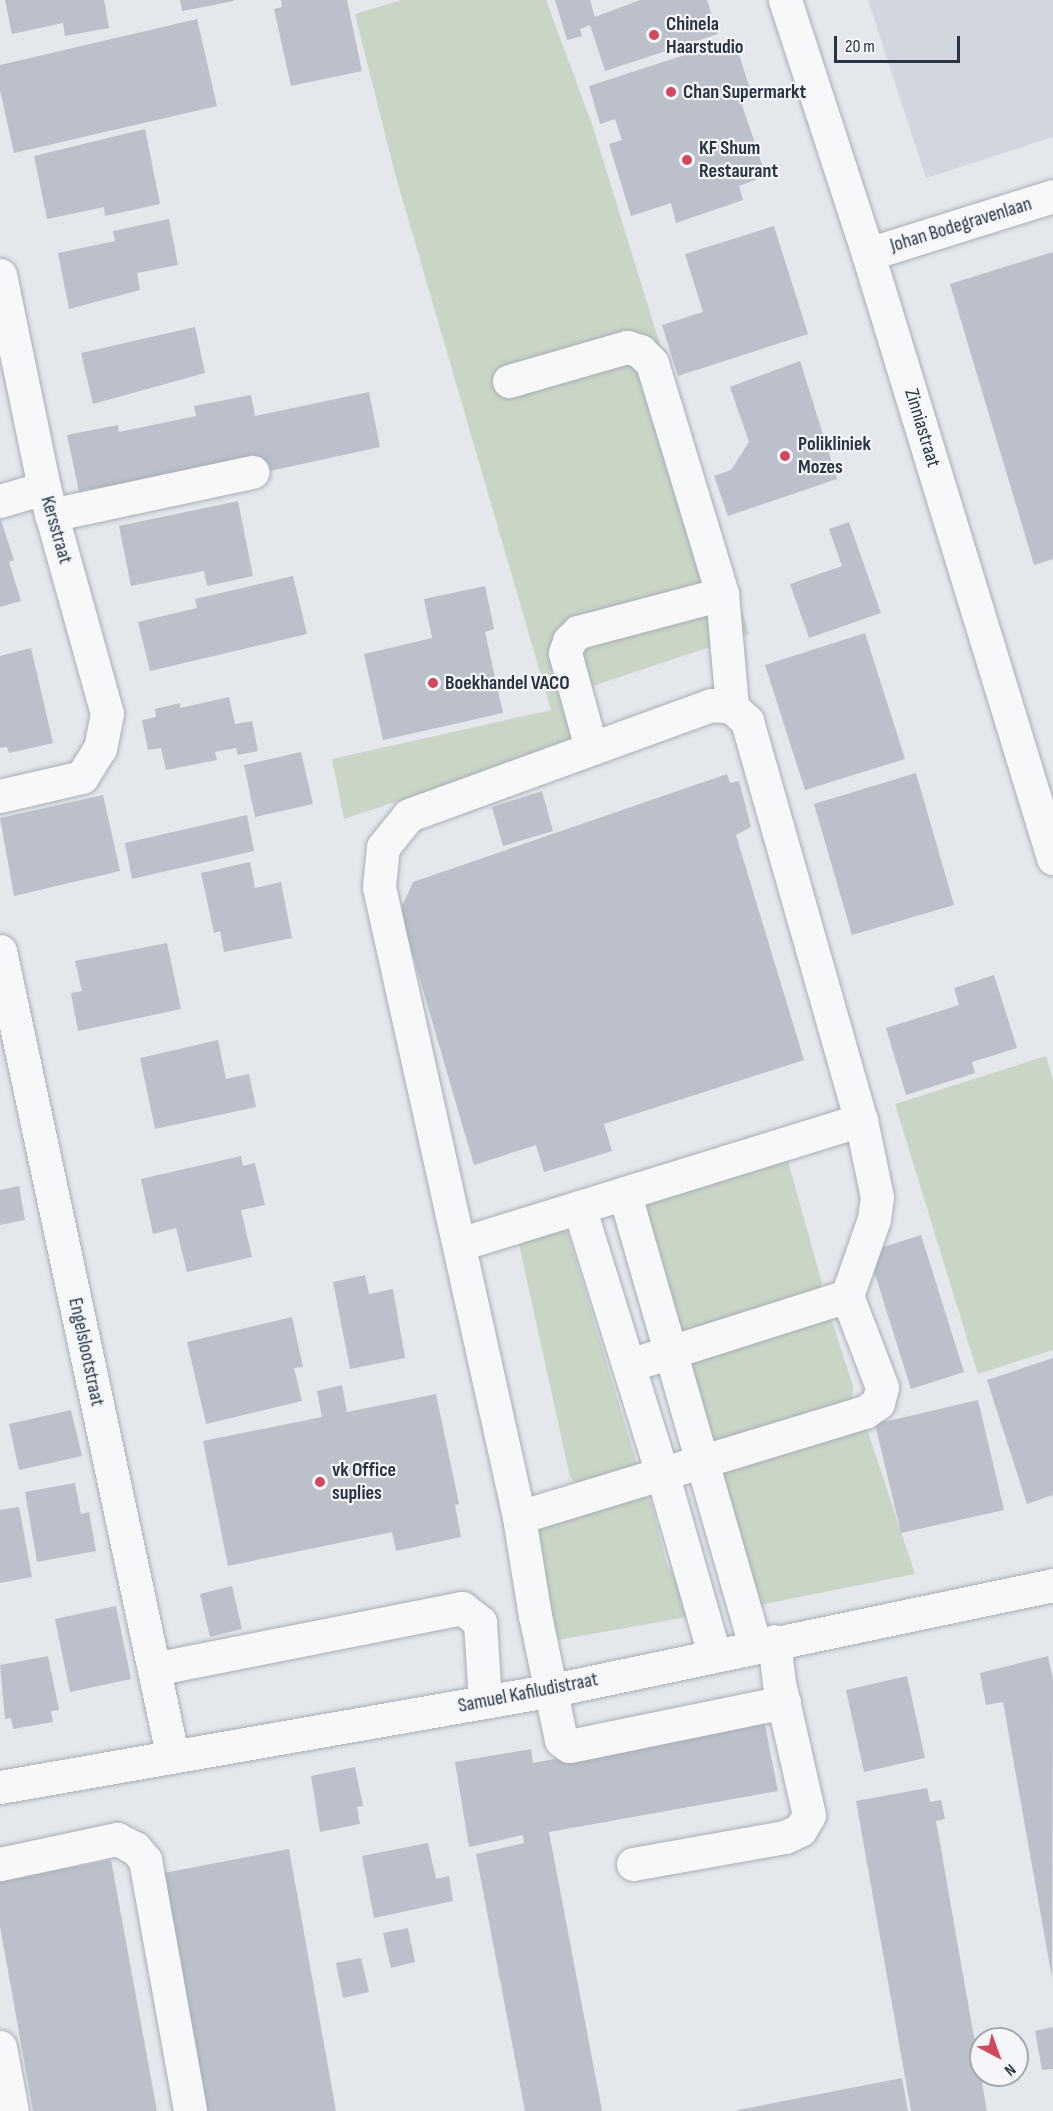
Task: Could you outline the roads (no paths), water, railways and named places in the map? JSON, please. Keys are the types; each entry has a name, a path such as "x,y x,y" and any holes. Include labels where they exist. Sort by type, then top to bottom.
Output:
{"street":[{"name":"Zinniastraat","path":"785,0 868,254 1053,858"},
{"name":"Johan Bodegravenlaan","path":"868,254 1053,196"},
{"name":"Kersstraat","path":"0,275 48,501 107,713 100,748 82,777 0,796"},
{"path":"509,381 627,347 640,351 652,363 722,594 732,707"},
{"path":"0,501 48,501 252,472"},
{"path":"591,748 566,653 569,641 578,632 722,594"},
{"path":"519,1517 663,1476 866,1412 878,1403 882,1387 847,1296 874,1219 877,1197 861,1120 747,721 732,707 711,705 409,815 382,847 379,887 519,1517 535,1616 553,1690 561,1740 569,1746 783,1702"},
{"name":"Engelslootstraat","path":"0,951 172,1754"},
{"path":"460,1244 625,1195 861,1120"},
{"path":"625,1195 703,1463 783,1702 809,1815 800,1830 785,1837 633,1864"},
{"path":"579,1207 663,1476 714,1654"},
{"path":"629,1365 847,1296"},
{"name":"Samuel Kafiludistraat","path":"0,1787 172,1754 553,1690 765,1643 1053,1585"},
{"path":"154,1669 462,1608 480,1622 485,1702"},
{"path":"0,1864 117,1839 135,1848 145,1860 190,2111"},
{"path":"0,2047 12,2111"}],"place":[{"name":"Chinela Haarstudio","path":"654,35"},
{"name":"Chan Supermarkt","path":"671,92"},
{"name":"KF Shum Restaurant","path":"687,160"},
{"name":"Polikliniek Mozes","path":"785,456"},
{"name":"Boekhandel VACO","path":"433,683"},
{"name":"vk Office suplies","path":"320,1482"}]}
